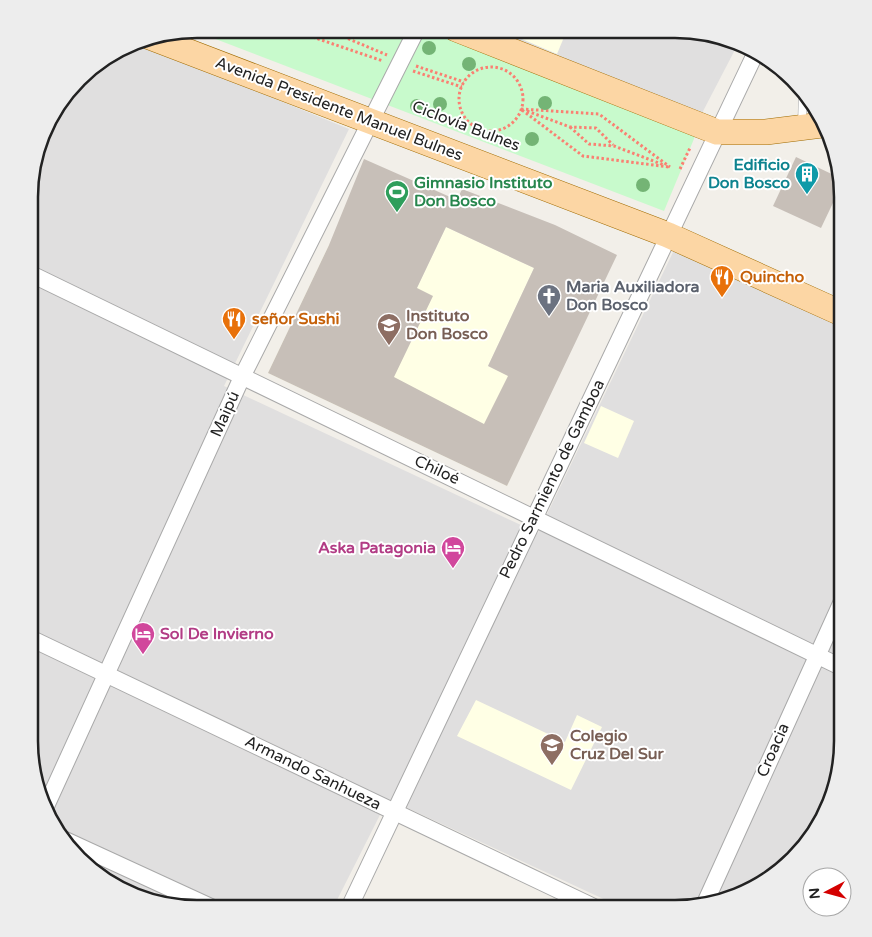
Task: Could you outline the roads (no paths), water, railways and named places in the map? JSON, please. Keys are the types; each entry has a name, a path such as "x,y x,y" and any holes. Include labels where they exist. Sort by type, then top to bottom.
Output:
{"main road":[{"path":"475,38 714,140 812,126"},
{"name":"Avenida Presidente Manuel Bulnes","path":"163,42 668,235 834,310"}],"street":[{"name":"Maipú","path":"49,799 242,377 412,38"},
{"name":"Pedro Sarmiento de Gamboa","path":"353,899 753,58"},
{"name":"Chiloé","path":"38,277 534,516 834,664"},
{"name":"Croacia","path":"709,895 834,618"},
{"name":"Armando Sanhueza","path":"38,642 577,899"},
{"path":"80,848 175,897"}],"lane":[{"path":"807,107 812,126"}],"place":[{"name":"Edificio Don Bosco","path":"807,195"},
{"name":"Gimnasio Instituto Don Bosco","path":"397,213"},
{"name":"Quincho","path":"722,298"},
{"name":"Maria Auxiliadora Don Bosco","path":"549,317"},
{"name":"señor Sushi","path":"234,340"},
{"name":"Instituto Don Bosco","path":"389,346"},
{"name":"Aska Patagonia","path":"453,569"},
{"name":"Sol De Invierno","path":"143,655"},
{"name":"Colegio Cruz Del Sur","path":"552,766"}]}
